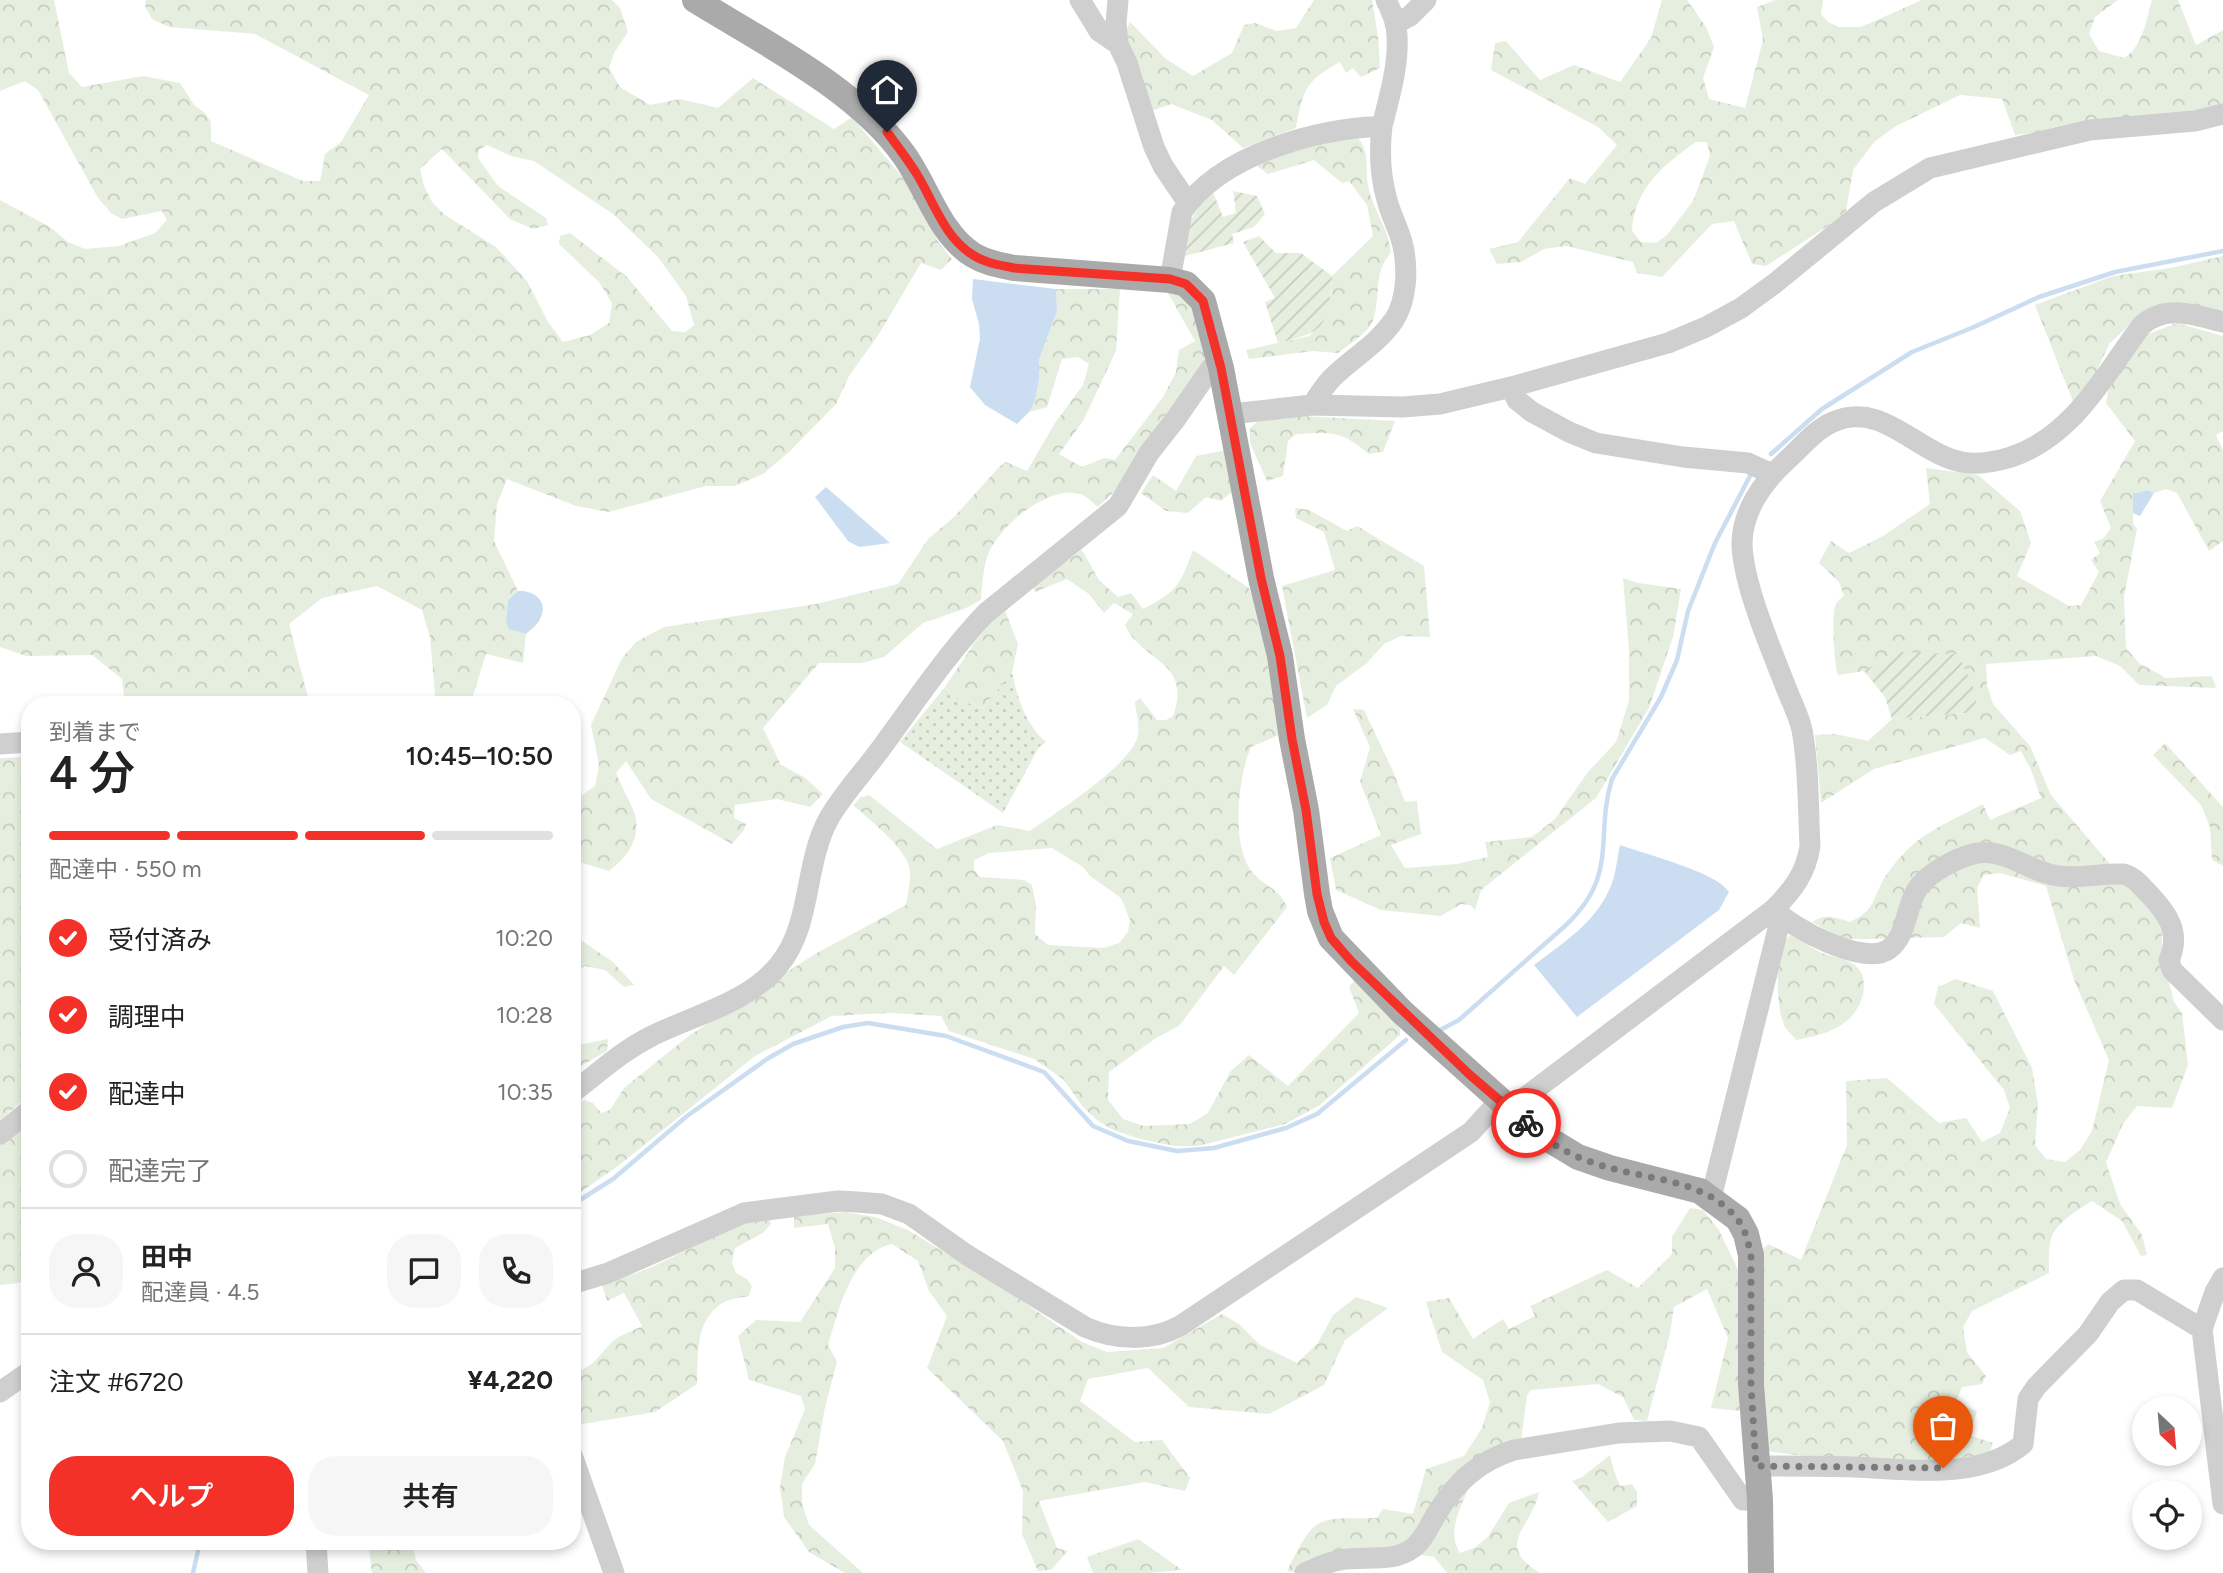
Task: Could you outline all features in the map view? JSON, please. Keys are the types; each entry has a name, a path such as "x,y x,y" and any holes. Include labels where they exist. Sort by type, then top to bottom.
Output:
{"main road":[{"path":"695,0 837,90 887,132 918,176 944,224 962,247 974,256 990,263 1014,268 1170,279 1186,284 1203,301 1231,414 1261,578 1280,656 1317,894 1331,938 1402,1012 1535,1132 1578,1157 1700,1191 1738,1219 1746,1234 1751,1255 1751,1385 1760,1500 1761,1573"}],"street":[{"path":"1080,0 1099,31 1118,44"},
{"path":"1118,0 1118,44 1127,63 1154,148 1188,203"},
{"path":"1312,405 1331,380 1382,335 1396,317 1404,295 1406,267 1403,245 1387,201 1379,149 1391,91 1397,40 1395,24 1386,0"},
{"path":"1395,24 1410,16 1426,0"},
{"path":"1231,414 1312,405 1416,406 1454,401 1668,343 1741,308 1874,202 1930,169 2091,130 2195,121 2223,114"},
{"path":"1170,279 1182,212 1214,178 1244,160 1309,137 1358,127 1382,126"},
{"path":"1711,1198 1778,913 1799,880 1807,863 1810,846 1801,728 1765,633 1744,564 1744,528 1749,510 1759,491 1772,474 1831,422 1862,415 1879,420 1951,458 1968,463 2009,457 2034,447 2065,426 2142,325 2152,316 2164,312 2179,312 2223,322"},
{"path":"581,1087 649,1038 711,1011 756,987 778,966 796,934 816,851 828,820 903,718 968,632 986,613 1118,506 1149,453 1211,368 1221,368"},
{"path":"1511,387 1517,400 1532,412 1596,443 1683,457 1748,463 1772,474"},
{"path":"0,744 21,743"},
{"path":"1778,913 1826,942 1860,952 1880,953 1889,949 1898,939 1916,891 1924,881 1956,861 1974,854 1995,853 2056,876 2074,877 2099,873 2132,876 2161,906 2171,922 2175,935 2169,960 2172,970 2223,1020"},
{"path":"581,1281 608,1273 744,1213 838,1201 882,1204 909,1214 967,1255 1085,1327 1114,1337 1164,1335 1471,1132 1506,1104 1778,913"},
{"path":"0,1134 21,1117"},
{"path":"2223,1278 2202,1329 2223,1504"},
{"path":"1756,1466 1924,1469 1962,1468 1990,1461 2014,1451 2023,1444 2028,1399 2036,1387 2088,1334 2110,1302 2124,1290 2137,1290 2202,1329"},
{"path":"0,1392 21,1377"},
{"path":"1305,1573 1341,1559 1390,1558 1402,1554 1413,1548 1444,1502 1460,1482 1479,1465 1514,1450 1592,1437 1670,1431 1699,1437 1743,1500 1760,1500"},
{"path":"581,1480 614,1573"},
{"path":"317,1550 318,1573"}],"green space":[{"path":"0,0 54,0 69,73 82,87 143,76 180,83 194,105 205,113 211,122 211,141 303,181 320,181 325,154 341,142 369,95 255,34 169,27 152,19 145,6 146,0 612,0 620,8 628,32 614,53 609,68 620,87 650,105 680,99 718,108 753,78 834,129 852,117 909,185 939,243 952,259 941,270 921,263 879,334 849,376 836,404 789,452 763,474 735,486 706,486 609,512 576,506 507,479 497,504 494,541 518,591 508,600 506,621 510,629 526,634 523,663 486,654 473,696 435,696 430,637 422,610 377,586 322,598 289,624 308,696 124,696 122,679 92,655 26,656 0,647 0,200 50,227 68,242 85,249 119,246 155,233 167,220 162,211 122,219 111,213 98,198 38,90 25,81 0,91","holes":["487,145 511,156 534,161 613,214 658,257 686,296 694,325 685,332 672,331 627,277 570,233 560,236 559,244 599,282 612,303 609,323 590,335 563,342 548,322 527,281 496,247 445,215 432,202 420,169 442,149 510,219 533,229 548,225 546,218 498,186 478,158 479,150"]},
{"path":"1314,0 1372,0 1380,68 1361,77 1353,68 1346,73 1340,62 1319,75 1304,95 1296,128 1243,148 1212,120 1171,104 1151,111 1124,36 1130,22 1166,59 1193,76 1232,53 1244,25 1255,23 1277,31 1296,28"},
{"path":"1662,0 1687,0 1706,27 1714,47 1703,78 1709,99 1745,108 1763,40 1757,7 1775,0 1823,0 1821,14 1828,22 1839,27 1861,27 1922,0 2118,0 2095,17 2089,34 2099,51 2124,58 2140,40 2152,0 2178,0 2196,45 2223,30 2223,104 2201,112 2015,135 2002,99 1960,95 1896,126 1874,142 1853,170 1846,211 1831,224 1766,266 1752,264 1734,221 1712,224 1662,277 1637,273 1633,262 1566,246 1544,249 1521,262 1497,264 1489,249 1518,242 1570,178 1585,184 1617,145 1598,127 1491,70 1495,43 1506,41 1540,80 1574,65 1620,82 1651,38","holes":["1696,142 1707,142 1710,156 1693,201 1667,235 1656,243 1641,242 1632,231 1634,216 1644,190 1662,169 1684,151"]},
{"path":"1344,138 1358,138 1362,143 1370,194 1390,244 1391,253 1379,277 1377,305 1372,323 1338,353 1313,351 1249,359 1246,350 1310,336 1330,299 1332,276 1373,236 1367,205 1349,181 1342,183 1314,160 1268,174 1253,163"},
{"path":"1233,191 1257,196 1265,214 1254,227 1232,234 1234,243 1185,256 1184,233 1199,206 1213,192 1223,217 1236,213"},
{"path":"1259,236 1276,253 1301,253 1332,276 1326,316 1316,330 1307,335 1278,343 1265,302 1275,298 1243,242"},
{"path":"2223,256 2223,316 2139,316 2109,344 2093,379 2074,404 2035,305 2113,276 2170,268"},
{"path":"1056,289 1120,289 1116,351 1083,421 1059,454 1082,467 1104,458 1115,460 1163,397 1176,372 1179,350 1195,341 1168,293 1178,290 1196,307 1207,354 1118,488 1098,507 1081,494 1055,495 1041,501 1015,519 995,541 985,563 981,600 923,623 884,657 862,663 819,663 763,728 781,765 804,777 823,794 810,807 777,799 735,805 734,818 746,824 732,844 651,799 626,761 616,773 636,819 635,835 630,849 609,871 581,863 581,796 595,786 599,765 591,725 622,658 636,642 664,627 816,604 898,584 928,539 954,517 999,467 1006,462 1027,471 1055,423 1083,385 1089,364 1078,357 1062,359 1047,407 1029,412 1035,401 1039,360 1057,311"},
{"path":"2177,323 2223,336 2223,431 2216,435 2223,450 2223,541 2209,551 2177,493 2166,489 2134,494 2133,524 2137,529 2124,597 2126,648 2139,663 2166,678 2212,676 2216,688 2139,685 2120,666 2096,656 1986,664 1987,685 1993,704 2030,746 2051,795 2156,918 2162,932 2162,952 2169,982 2174,1002 2182,1013 2188,1065 2172,1108 2137,1106 2123,1124 2106,1162 2120,1204 2142,1235 2147,1255 2141,1256 2122,1221 2092,1201 2068,1217 2054,1233 2049,1247 2049,1273 1972,1311 1963,1327 1967,1352 1986,1376 1982,1384 1962,1387 1956,1402 1977,1411 1969,1435 1993,1443 1989,1455 1933,1461 1850,1461 1764,1451 1761,1251 1768,1244 1801,1260 1847,1145 1846,1081 1887,1078 1939,1123 1966,1118 1982,1142 2000,1133 2010,1108 2004,1090 1934,1004 1938,987 1956,979 1993,991 2032,1068 2038,1104 2035,1145 2046,1159 2065,1162 2080,1150 2092,1131 2109,1060 2074,980 2046,886 2000,873 1984,875 1977,888 1980,928 1961,923 1944,937 1843,939 1812,922 1835,917 1850,922 1864,914 1891,869 1909,848 1944,824 1983,804 1990,820 2041,798 2021,751 2010,755 1985,738 1874,769 1821,803 1815,735 1835,734 1868,741 1892,719 1966,713 1896,652 1864,671 1838,675 1834,650 1834,610 1844,596 1839,582 1819,563 1831,541 1849,553 1883,536 1930,504 1926,468 1978,475 2020,511 2031,543 2017,576 2069,606 2081,605 2099,572 2091,560 2100,553 2094,542 2104,538 2111,528 2100,501 2135,441 2106,403 2110,382 2148,334"},
{"path":"1282,415 1395,421 1383,452 1369,454 1351,440 1335,434 1296,434 1288,441 1283,476 1267,481 1250,443 1250,428 1258,421"},
{"path":"1227,450 1235,489 1221,501 1206,497 1188,513 1166,511 1141,493 1153,475 1176,491 1196,456"},
{"path":"1295,508 1309,510 1347,531 1357,526 1424,566 1430,637 1401,636 1384,644 1367,663 1336,686 1327,705 1307,718 1282,586 1335,570 1324,532 1296,518"},
{"path":"1082,550 1099,580 1118,597 1131,593 1143,609 1171,592 1180,580 1193,550 1249,588 1267,630 1281,734 1251,747 1240,793 1239,830 1241,847 1253,873 1280,896 1287,907 1234,975 1224,966 1179,1026 1156,1038 1109,1072 1108,1100 1123,1119 1144,1126 1190,1124 1208,1113 1230,1072 1249,1055 1288,1086 1359,1013 1349,987 1355,980 1400,1021 1400,1035 1320,1105 1285,1124 1198,1146 1174,1146 1113,1130 1083,1107 1063,1079 1034,1059 949,1031 941,1016 889,1013 832,1016 755,1056 618,1166 581,1192 581,1102 593,1103 601,1113 610,1110 624,1088 690,1035 815,954 906,905 910,870 906,858 876,825 853,805 861,797 869,795 937,849 997,825 1030,831 1092,787 1123,760 1138,735 1135,702 1140,698 1157,720 1166,720 1173,716 1177,698 1176,683 1171,672 1132,637 1125,625 1133,614 1114,603 1104,613 1089,594 1067,579 1035,592 1033,586","holes":["1052,848 1083,867 1090,876 1121,898 1130,920 1128,932 1119,943 1104,948 1048,945 1035,934 1036,905 1032,885 1024,880 980,877 974,870 974,860 989,853"]},
{"path":"1623,578 1638,583 1681,589 1673,637 1649,708 1596,798 1481,890 1475,910 1470,905 1461,904 1441,916 1381,910 1336,890 1330,858 1381,835 1360,782 1370,747 1353,709 1364,710 1405,802 1417,801 1421,834 1391,845 1405,868 1457,864 1488,857 1485,842 1532,837 1555,819 1588,772 1616,742 1629,701 1629,650"},
{"path":"1004,608 1018,644 1012,673 982,708 957,699 945,687 975,642"},
{"path":"1895,652 1958,654 1974,689 1977,708 1966,713 1892,719 1885,697 1864,671"},
{"path":"1012,673 1028,719 1046,742 1039,747 1003,813 900,742 945,687 957,699 982,708"},
{"path":"2165,743 2223,807 2223,866 2212,860 2210,827 2201,805 2153,755"},
{"path":"21,757 21,1102 0,1120 0,758"},
{"path":"1790,935 1818,951 1854,964 1863,977 1864,984 1859,1005 1846,1021 1828,1032 1796,1040 1785,1027 1778,993 1781,953"},
{"path":"581,940 613,962 634,985 624,987 605,970 585,966 581,968"},
{"path":"608,1039 607,1051 581,1066 581,1044"},
{"path":"21,1129 21,1281 0,1285 0,1144"},
{"path":"1690,1208 1703,1210 1719,1230 1739,1272 1741,1411 1711,1408 1728,1338 1707,1289 1674,1307 1647,1421 1634,1420 1623,1397 1598,1384 1531,1390 1527,1395 1521,1441 1503,1444 1410,1543 1295,1572 1287,1571 1305,1538 1320,1523 1329,1520 1377,1518 1383,1509 1413,1514 1426,1469 1464,1456 1482,1428 1490,1402 1483,1380 1442,1352 1426,1302 1449,1298 1473,1339 1503,1319 1509,1329 1535,1316 1530,1306 1607,1270 1638,1288 1672,1254 1672,1237"},
{"path":"845,1212 875,1217 908,1230 1000,1286 1082,1342 1107,1352 1163,1348 1222,1314 1239,1324 1260,1345 1297,1363 1318,1343 1333,1315 1356,1297 1388,1308 1345,1340 1324,1385 1269,1414 1189,1407 1148,1368 1088,1379 1080,1401 1135,1442 1162,1440 1190,1478 1185,1491 1145,1482 1039,1501 1057,1548 1068,1551 1051,1570 1038,1571 1022,1534 1023,1491 1003,1441 927,1368 947,1316 929,1291 918,1261 892,1244 878,1249 857,1271 842,1300 828,1345 837,1362 825,1407 815,1464 802,1484 802,1503 809,1525 863,1573 845,1573 809,1552 784,1517 780,1487 785,1457 805,1409 801,1396 749,1380 738,1336 756,1320 800,1322 835,1268 835,1248 828,1224 794,1228 794,1216"},
{"path":"769,1218 771,1224 763,1233 735,1248 732,1263 736,1273 747,1279 752,1286 749,1296 721,1304 705,1322 699,1342 697,1384 655,1412 581,1424 581,1370 615,1340 642,1326 624,1293 607,1301 602,1284 648,1269 724,1231"},
{"path":"1610,1455 1620,1486 1632,1484 1637,1492 1637,1506 1608,1522 1572,1481 1582,1477"},
{"path":"1470,1485 1459,1510 1455,1528 1454,1536 1460,1553 1474,1548 1487,1538 1509,1503 1539,1492 1517,1544 1526,1563 1540,1573 1447,1573 1434,1557 1420,1555 1449,1506"},
{"path":"1138,1539 1182,1570 1093,1573 1087,1557"},
{"path":"369,1550 414,1550 416,1560 426,1573 372,1573"}],"water":[{"path":"973,279 1056,289 1057,311 1039,360 1035,401 1017,424 985,405 970,387 980,339 972,299"},
{"path":"826,487 890,543 859,547 848,541 815,497"},
{"path":"2148,490 2154,493 2140,516 2133,513 2133,494"},
{"path":"518,591 535,595 542,603 539,621 526,634 509,629 506,622 508,600"},
{"path":"1620,845 1710,877 1729,892 1719,910 1577,1017 1534,965 1567,940 1596,912 1612,883"}],"waterway":[{"path":"1771,454 1822,409 1912,352 2039,297 2115,272 2223,251"},
{"path":"1442,1029 1459,1020 1565,926 1593,890 1602,856 1607,800 1612,779 1661,697 1677,660 1688,611 1715,543 1751,474"},
{"path":"581,1199 613,1179 687,1116 767,1059 793,1044 843,1027 868,1023 946,1036 1044,1072 1093,1126 1128,1141 1177,1151 1214,1148 1286,1128 1317,1114 1406,1040"},
{"path":"193,1573 198,1550"}],"way so far":[{"path":"1526,1123 1535,1132 1578,1157 1700,1191 1738,1219 1746,1234 1751,1255 1751,1385 1756,1466 1943,1468"}],"route":[{"path":"887,132 918,176 951,235 974,256 990,263 1014,268 1068,274 1170,279 1186,284 1203,301 1231,414 1261,578 1280,656 1317,894 1324,922 1331,938 1402,1012 1526,1123"}]}
